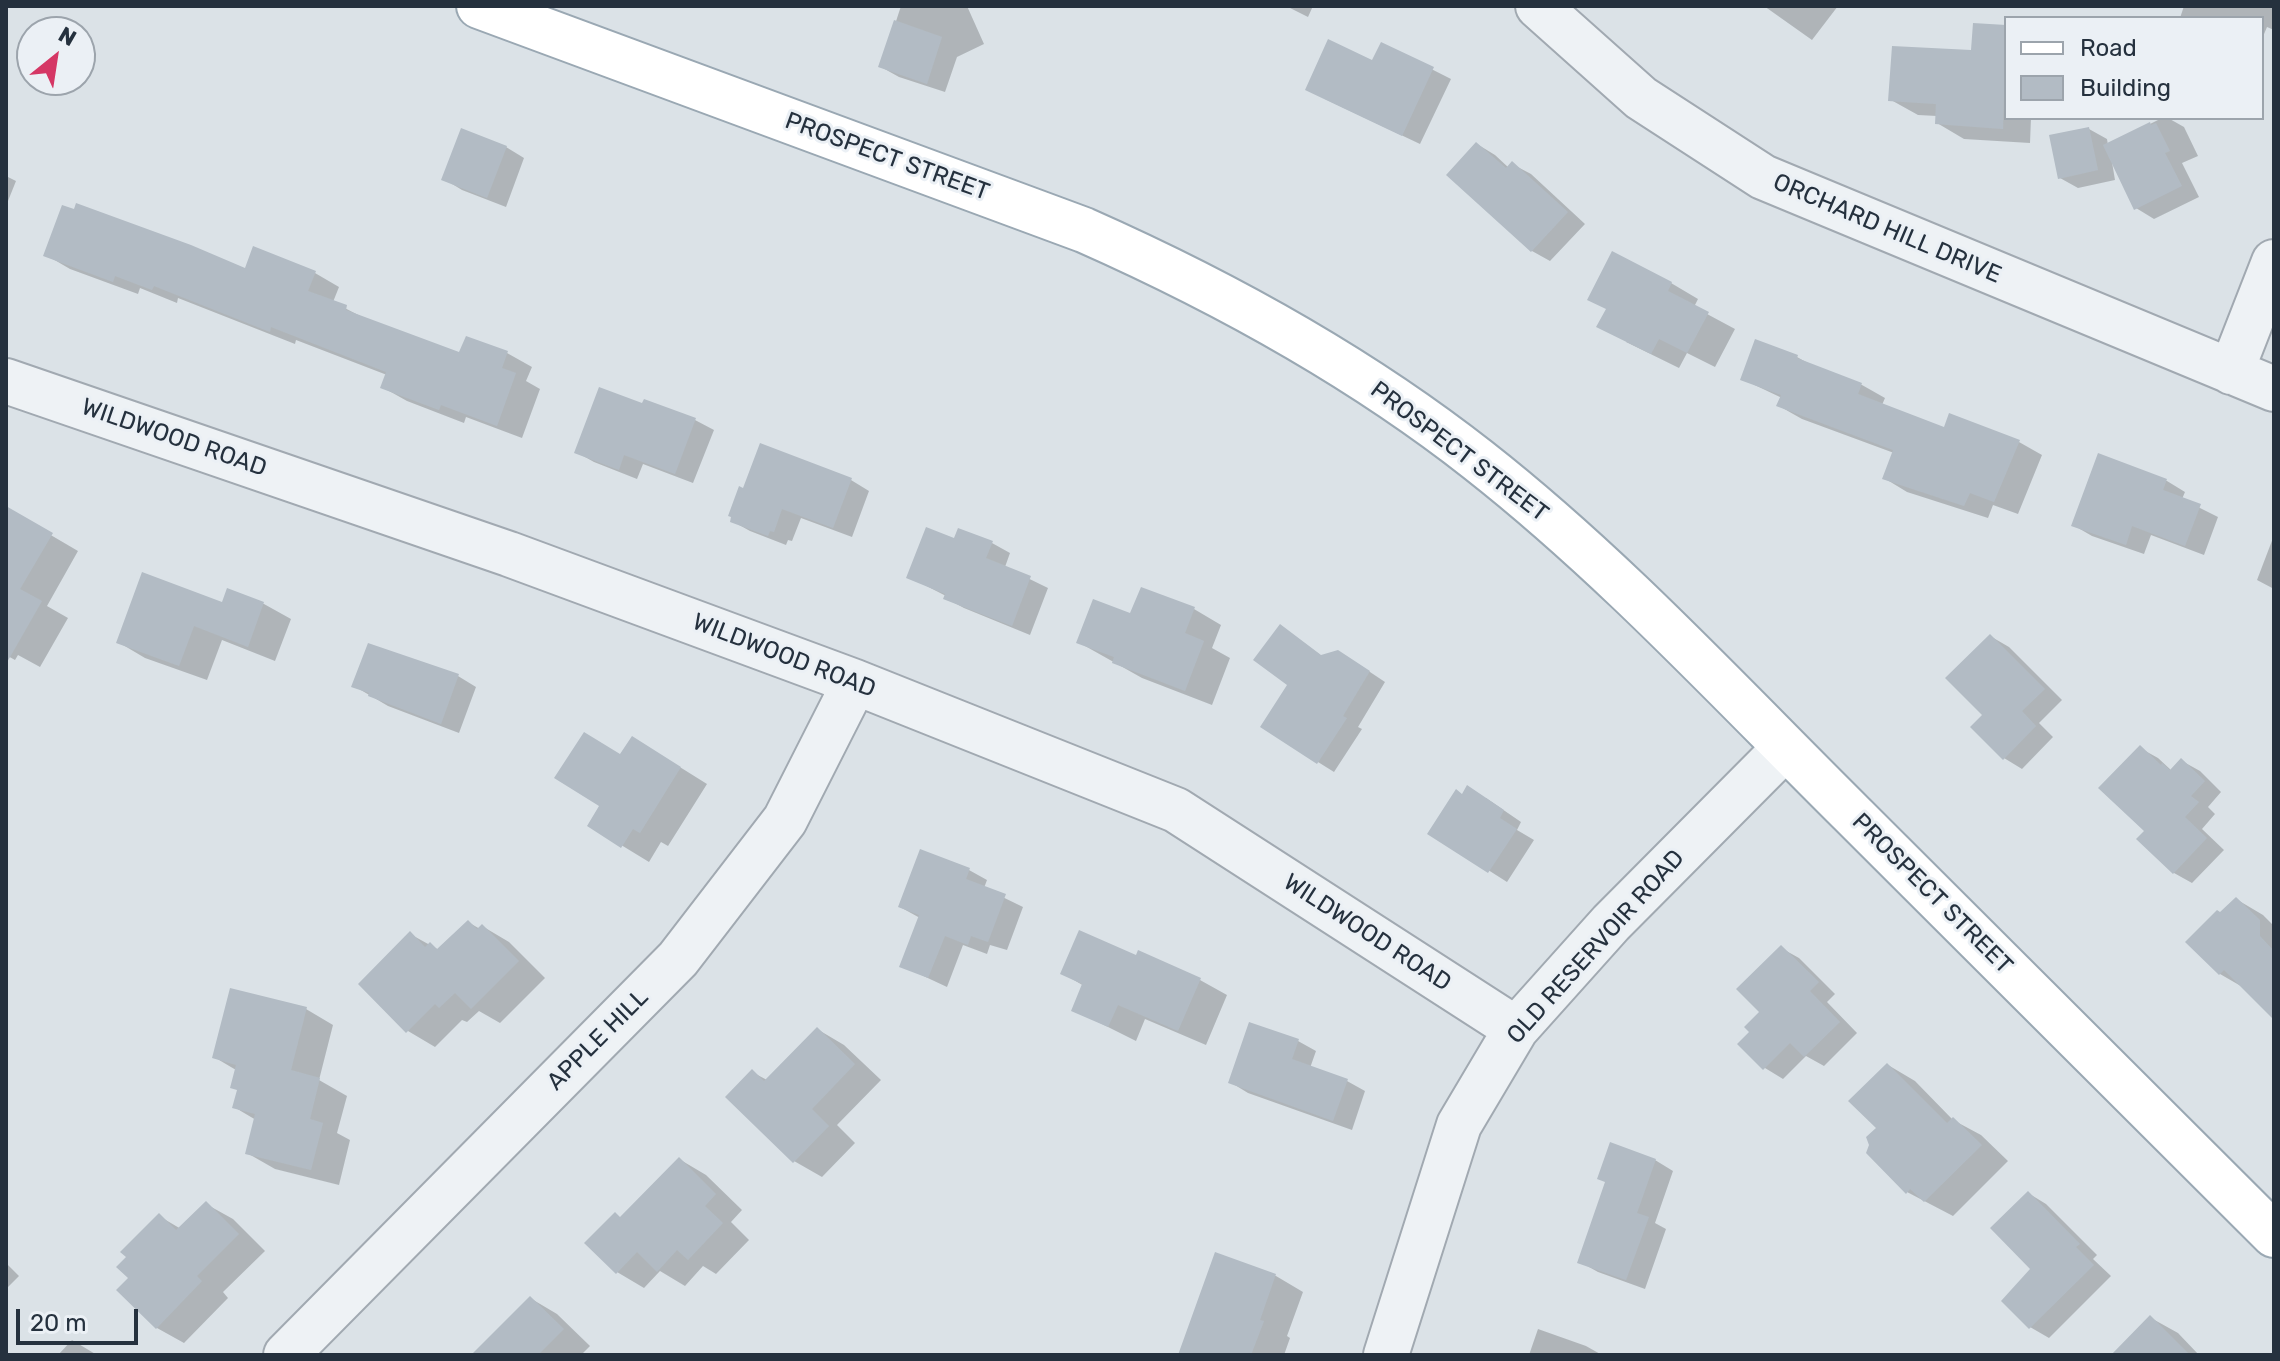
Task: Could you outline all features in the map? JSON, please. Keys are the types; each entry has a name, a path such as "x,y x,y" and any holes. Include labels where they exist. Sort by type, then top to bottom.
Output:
{"main road":[{"name":"PROSPECT STREET","path":"479,6 1084,230 1163,266 1286,329 1417,415 1538,509 1656,619 2274,1235"}],"street":[{"name":"ORCHARD HILL DRIVE","path":"1538,6 1641,98 1763,177 2274,389"},
{"path":"2231,372 2274,262"},
{"name":"WILDWOOD ROAD","path":"6,381 509,554 855,682 1176,810 1516,1029"},
{"name":"APPLE HILL","path":"286,1355 678,959 785,820 855,682"},
{"name":"OLD RESERVOIR ROAD","path":"1386,1355 1459,1125 1516,1029 1611,923 1785,748"}],"building":[{"path":"894,20 942,37 927,84 878,67"},
{"path":"1973,23 2004,25 2003,129 1935,124 1936,104 1888,101 1892,46 1971,50"},
{"path":"1328,39 1372,60 1381,42 1434,67 1402,136 1305,90"},
{"path":"2150,122 2151,125 2156,123 2170,151 2165,153 2182,186 2134,210 2103,145"},
{"path":"2089,127 2098,170 2058,179 2049,135"},
{"path":"461,128 507,146 487,198 441,180"},
{"path":"1476,142 1506,168 1512,161 1568,212 1531,252 1446,175"},
{"path":"76,203 245,268 253,246 316,271 308,291 347,305 346,310 459,352 466,336 508,351 502,368 516,373 497,426 441,405 439,410 380,388 386,372 271,327 270,332 154,286 152,290 115,276 113,282 43,256 62,205 74,209"},
{"path":"1612,251 1672,282 1668,291 1709,312 1687,353 1659,339 1651,354 1596,327 1606,309 1587,300"},
{"path":"1755,339 1862,383 1858,394 1944,427 1949,413 2020,440 1994,502 1970,493 1964,506 1882,479 1893,450 1776,406 1781,395 1740,380"},
{"path":"599,387 696,418 675,474 624,455 619,470 574,453"},
{"path":"760,443 852,478 833,528 782,509 774,532 770,531 768,536 730,522 731,517 728,516 739,486 743,488"},
{"path":"2098,453 2167,479 2163,490 2201,504 2185,546 2132,526 2126,545 2071,526"},
{"path":"6,506 53,533 20,589 42,601 6,664"},
{"path":"926,527 954,538 958,528 993,541 986,558 1031,576 1012,626 943,599 945,594 906,578"},
{"path":"142,572 222,602 227,588 264,602 248,647 194,626 179,666 116,643"},
{"path":"1141,587 1195,607 1185,633 1204,641 1185,691 1112,663 1114,657 1076,643 1093,599 1130,613"},
{"path":"1280,624 1321,655 1338,650 1370,671 1343,716 1347,718 1317,764 1260,727 1287,685 1253,660"},
{"path":"1990,634 2045,689 2022,711 2036,726 2003,760 1970,727 1982,715 1945,678"},
{"path":"368,643 459,674 441,724 351,687"},
{"path":"584,732 620,754 632,736 681,767 640,833 633,829 621,848 587,826 599,806 554,778"},
{"path":"2140,745 2170,770 2181,758 2205,781 2191,796 2199,802 2185,817 2207,838 2173,874 2136,839 2144,831 2098,788"},
{"path":"1467,785 1504,810 1500,818 1517,829 1488,873 1427,834 1456,789 1462,794"},
{"path":"920,849 970,868 966,879 1006,894 988,942 971,936 968,945 945,936 928,978 899,967 919,915 898,907"},
{"path":"2236,897 2260,920 2260,936 2274,951 2274,1020 2224,970 2219,975 2185,942 2217,910 2220,912"},
{"path":"468,920 477,929 482,924 519,961 471,1009 455,993 439,1008 435,1004 406,1033 358,984 410,931 425,947 430,942 437,949"},
{"path":"1079,930 1136,955 1138,950 1201,978 1178,1031 1118,1005 1108,1027 1071,1011 1082,984 1060,974"},
{"path":"1781,945 1819,982 1810,991 1840,1022 1804,1057 1790,1043 1763,1070 1737,1044 1749,1032 1744,1027 1759,1012 1736,989"},
{"path":"230,988 307,1007 291,1070 320,1078 310,1119 323,1123 311,1170 245,1154 255,1114 232,1108 237,1090 230,1088 236,1065 212,1058"},
{"path":"1249,1022 1299,1039 1292,1059 1348,1079 1333,1121 1228,1083"},
{"path":"817,1027 855,1064 812,1109 829,1126 793,1163 725,1097 752,1069 764,1081"},
{"path":"1887,1063 1947,1123 1953,1117 1982,1145 1924,1202 1910,1189 1906,1194 1866,1153 1869,1145 1866,1137 1876,1128 1848,1101"},
{"path":"1610,1142 1656,1159 1637,1213 1649,1217 1626,1280 1577,1263 1605,1182 1597,1179"},
{"path":"679,1157 716,1194 705,1206 723,1223 688,1260 677,1250 657,1272 637,1252 616,1274 584,1243 615,1212 620,1217"},
{"path":"2028,1191 2080,1244 2076,1247 2094,1265 2029,1329 2001,1301 2030,1269 1990,1228"},
{"path":"206,1201 239,1234 197,1276 202,1281 156,1329 116,1290 128,1278 116,1267 126,1257 120,1252 159,1213 176,1230"},
{"path":"1215,1252 1276,1274 1260,1320 1264,1321 1251,1355 1178,1355"},
{"path":"530,1296 564,1329 538,1355 471,1355"},
{"path":"2150,1315 2190,1355 2111,1355"}]}
